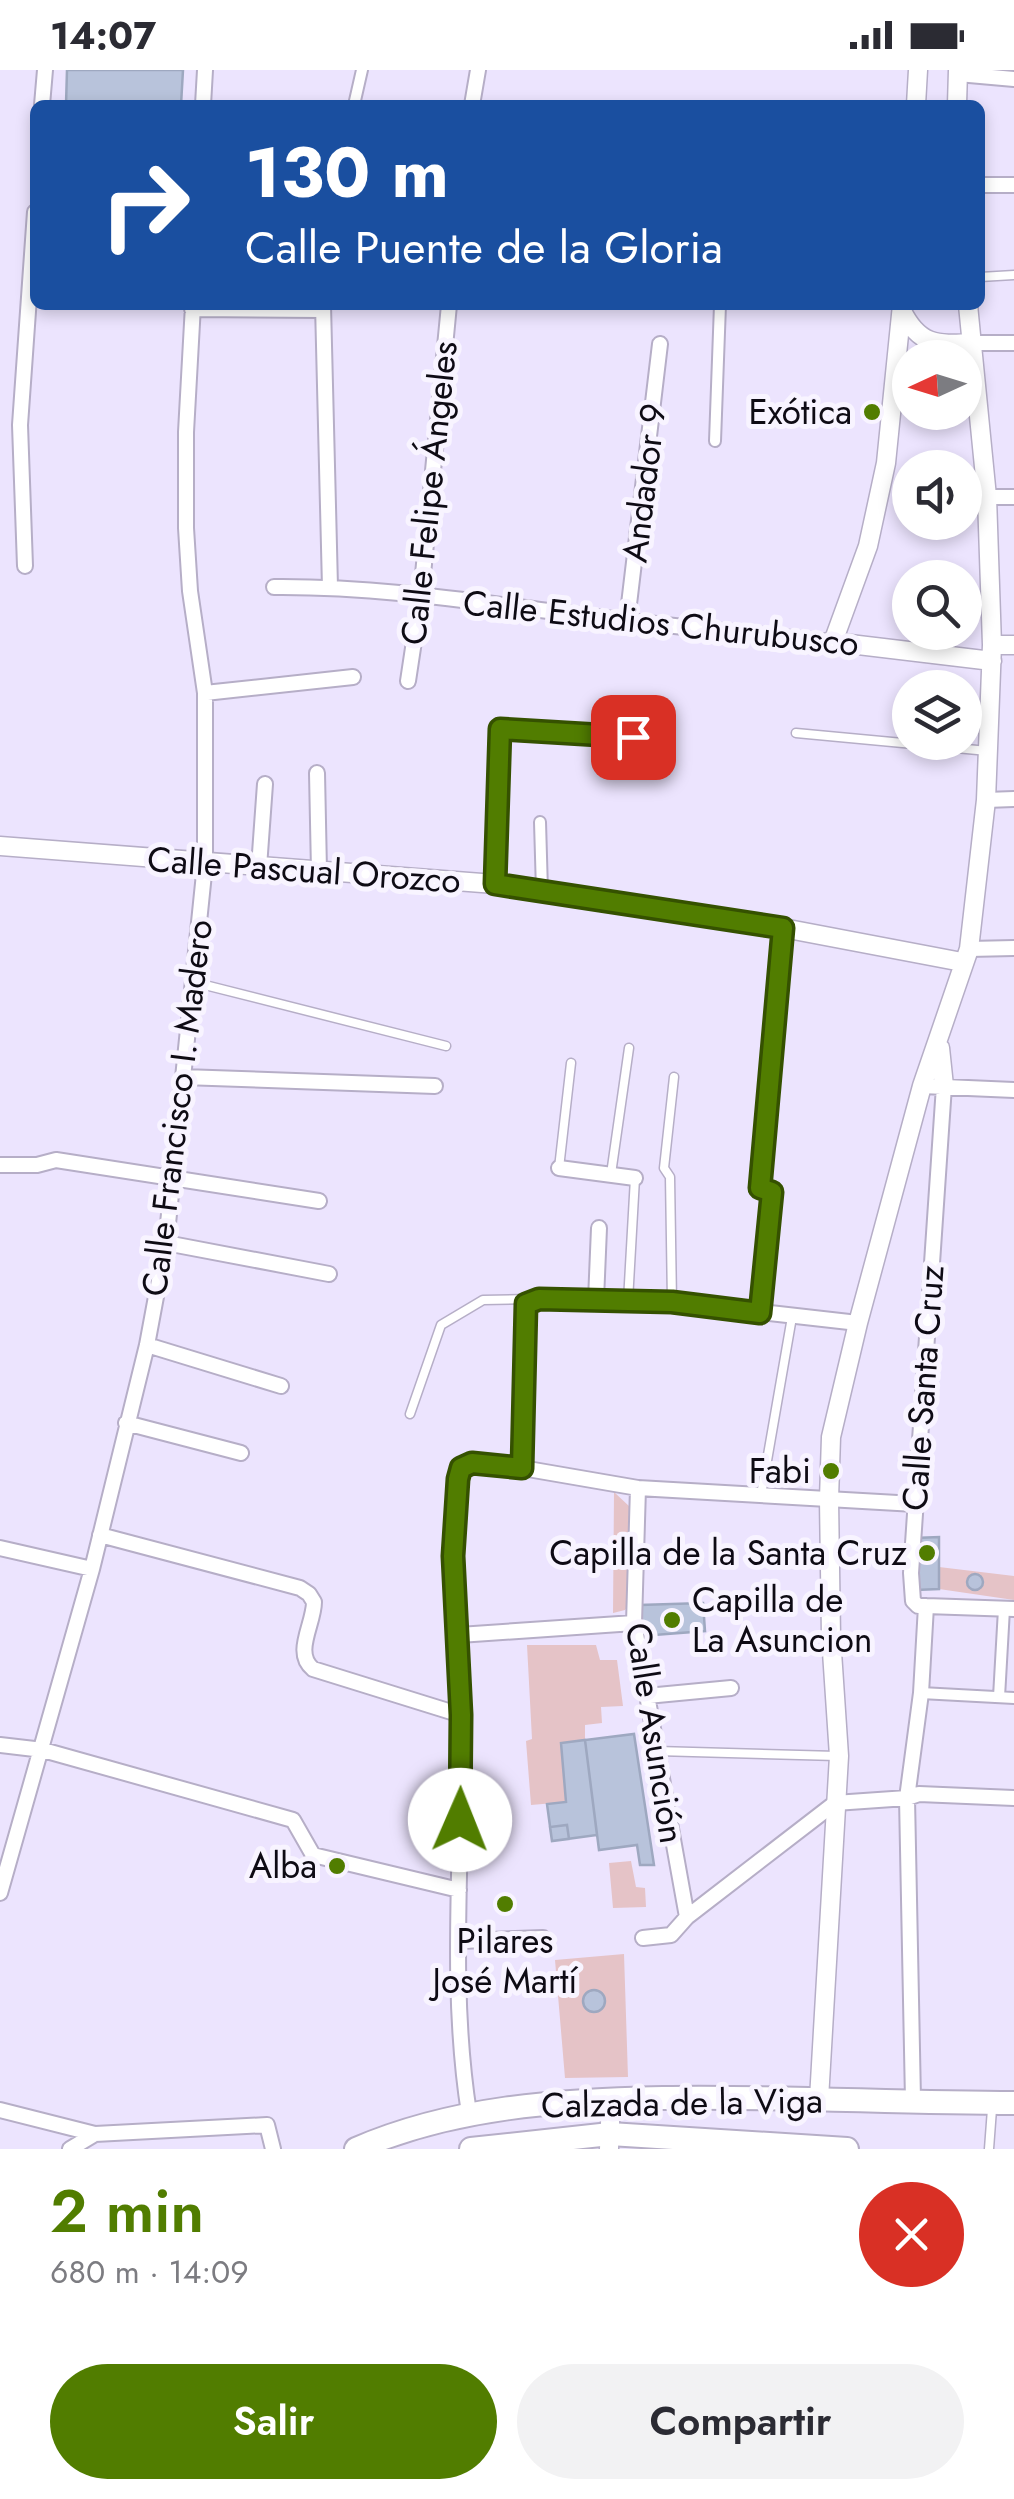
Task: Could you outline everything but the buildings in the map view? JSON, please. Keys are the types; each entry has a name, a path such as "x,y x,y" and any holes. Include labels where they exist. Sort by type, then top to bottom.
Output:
{"main road":[{"name":"Calzada de la Viga","path":"356,2149 400,2130 469,2113 611,2098 1003,2103"},
{"name":"Calzada de la Viga","path":"471,2149 610,2142 847,2149"}],"street":[{"path":"42,100 45,70"},
{"path":"203,100 205,70"},
{"path":"355,100 362,70"},
{"path":"473,100 478,70"},
{"path":"916,100 918,70"},
{"path":"957,100 958,72 1014,79"},
{"path":"985,185 1014,186"},
{"path":"24,566 20,425 30,283"},
{"name":"Calle Francisco I. Madero","path":"0,1892 92,1568 147,1345 166,1243 205,864 205,693 190,591 186,528 192,310"},
{"path":"323,310 330,587"},
{"name":"Calle Felipe Ángeles","path":"408,681 421,595 449,310"},
{"name":"Andador 9","path":"715,442 720,310"},
{"path":"833,642 868,546 886,462 902,310"},
{"path":"903,310 910,328 925,340"},
{"path":"969,310 972,340"},
{"path":"982,344 1014,343"},
{"name":"Andador 9","path":"628,622 660,344"},
{"path":"819,2099 840,1756 831,1637 831,1438 922,1086 965,956 986,800 992,653 987,497 980,430"},
{"path":"987,497 1014,497"},
{"name":"Calle Estudios Churubusco","path":"274,588 330,587 421,595 628,622 833,642 992,653 1014,645"},
{"path":"205,693 354,677"},
{"path":"495,884 500,729 666,739"},
{"path":"318,772 319,870"},
{"path":"259,867 265,784"},
{"path":"986,800 1014,799"},
{"path":"540,822 542,891"},
{"name":"Calle Pascual Orozco","path":"0,846 495,884 965,956"},
{"path":"965,956 1014,948"},
{"path":"939,1043 944,1086"},
{"path":"183,1077 435,1086"},
{"path":"922,1086 1014,1090"},
{"name":"Calle Santa Cruz","path":"913,2100 907,1798 921,1693 926,1606 918,1606 913,1600 911,1574 944,1086"},
{"path":"0,1165 37,1165 56,1160 319,1201"},
{"path":"559,1168 635,1178"},
{"path":"596,1300 598,1228"},
{"path":"166,1243 328,1274"},
{"path":"522,1468 526,1304 539,1299 672,1302 858,1322"},
{"path":"147,1345 281,1386"},
{"path":"126,1424 241,1452"},
{"path":"469,2113 464,2085 459,1941 461,1715 453,1556 461,1468 472,1463 522,1468 638,1488 914,1504"},
{"name":"Calle Asunción","path":"638,1488 634,1624 687,1917"},
{"path":"100,1535 300,1588 314,1602 303,1652 305,1662 313,1669 461,1715"},
{"path":"0,1548 92,1568"},
{"path":"926,1606 1009,1609 999,1697"},
{"path":"459,1635 634,1624"},
{"path":"647,1696 731,1688"},
{"path":"921,1693 1014,1698"},
{"path":"0,1745 43,1750 294,1820 313,1855 459,1890"},
{"path":"642,1938 671,1935 687,1917 835,1804 919,1794 1014,1798"},
{"path":"459,1941 543,1938"},
{"path":"610,2142 611,2098"},
{"path":"0,2110 95,2134 267,2125 273,2149"},
{"path":"70,2149 95,2134"}],"lane":[{"path":"985,276 1014,275"},
{"path":"796,733 988,750"},
{"path":"760,1313 772,1192 760,1188 783,928"},
{"path":"193,982 446,1046"},
{"path":"611,1174 630,1048"},
{"path":"559,1168 571,1064"},
{"path":"672,1302 670,1178 664,1168 674,1077"},
{"path":"628,1301 635,1178"},
{"path":"410,1414 441,1325 482,1300 539,1299"},
{"path":"762,1494 792,1317"},
{"path":"657,1751 840,1756"},
{"path":"989,2149 1003,2103"}],"shaded area":[{"path":"614,1492 630,1507 630,1603 625,1610 613,1613"},
{"path":"939,1567 1014,1576 1014,1600 939,1589"},
{"path":"527,1645 596,1645 600,1660 617,1660 623,1706 601,1707 602,1723 585,1725 585,1740 566,1802 531,1805 526,1741 532,1739"},
{"path":"631,1861 636,1887 645,1888 646,1907 613,1908 609,1863"},
{"path":"624,1954 628,2077 565,2078 555,1960"}],"place":[{"name":"Exótica","path":"872,412"},
{"name":"Fabi","path":"831,1471"},
{"name":"Capilla de la Santa Cruz","path":"927,1553"},
{"name":"Capilla de La Asuncion","path":"672,1620"},
{"name":"Alba","path":"337,1866"},
{"name":"Pilares José Martí","path":"505,1904"}],"route":[{"path":"460,1820 459,1635 453,1556 458,1479 461,1468 472,1463 522,1468 526,1304 539,1299 672,1302 760,1313 772,1192 760,1188 783,928 495,884 500,729 633,737"}]}
